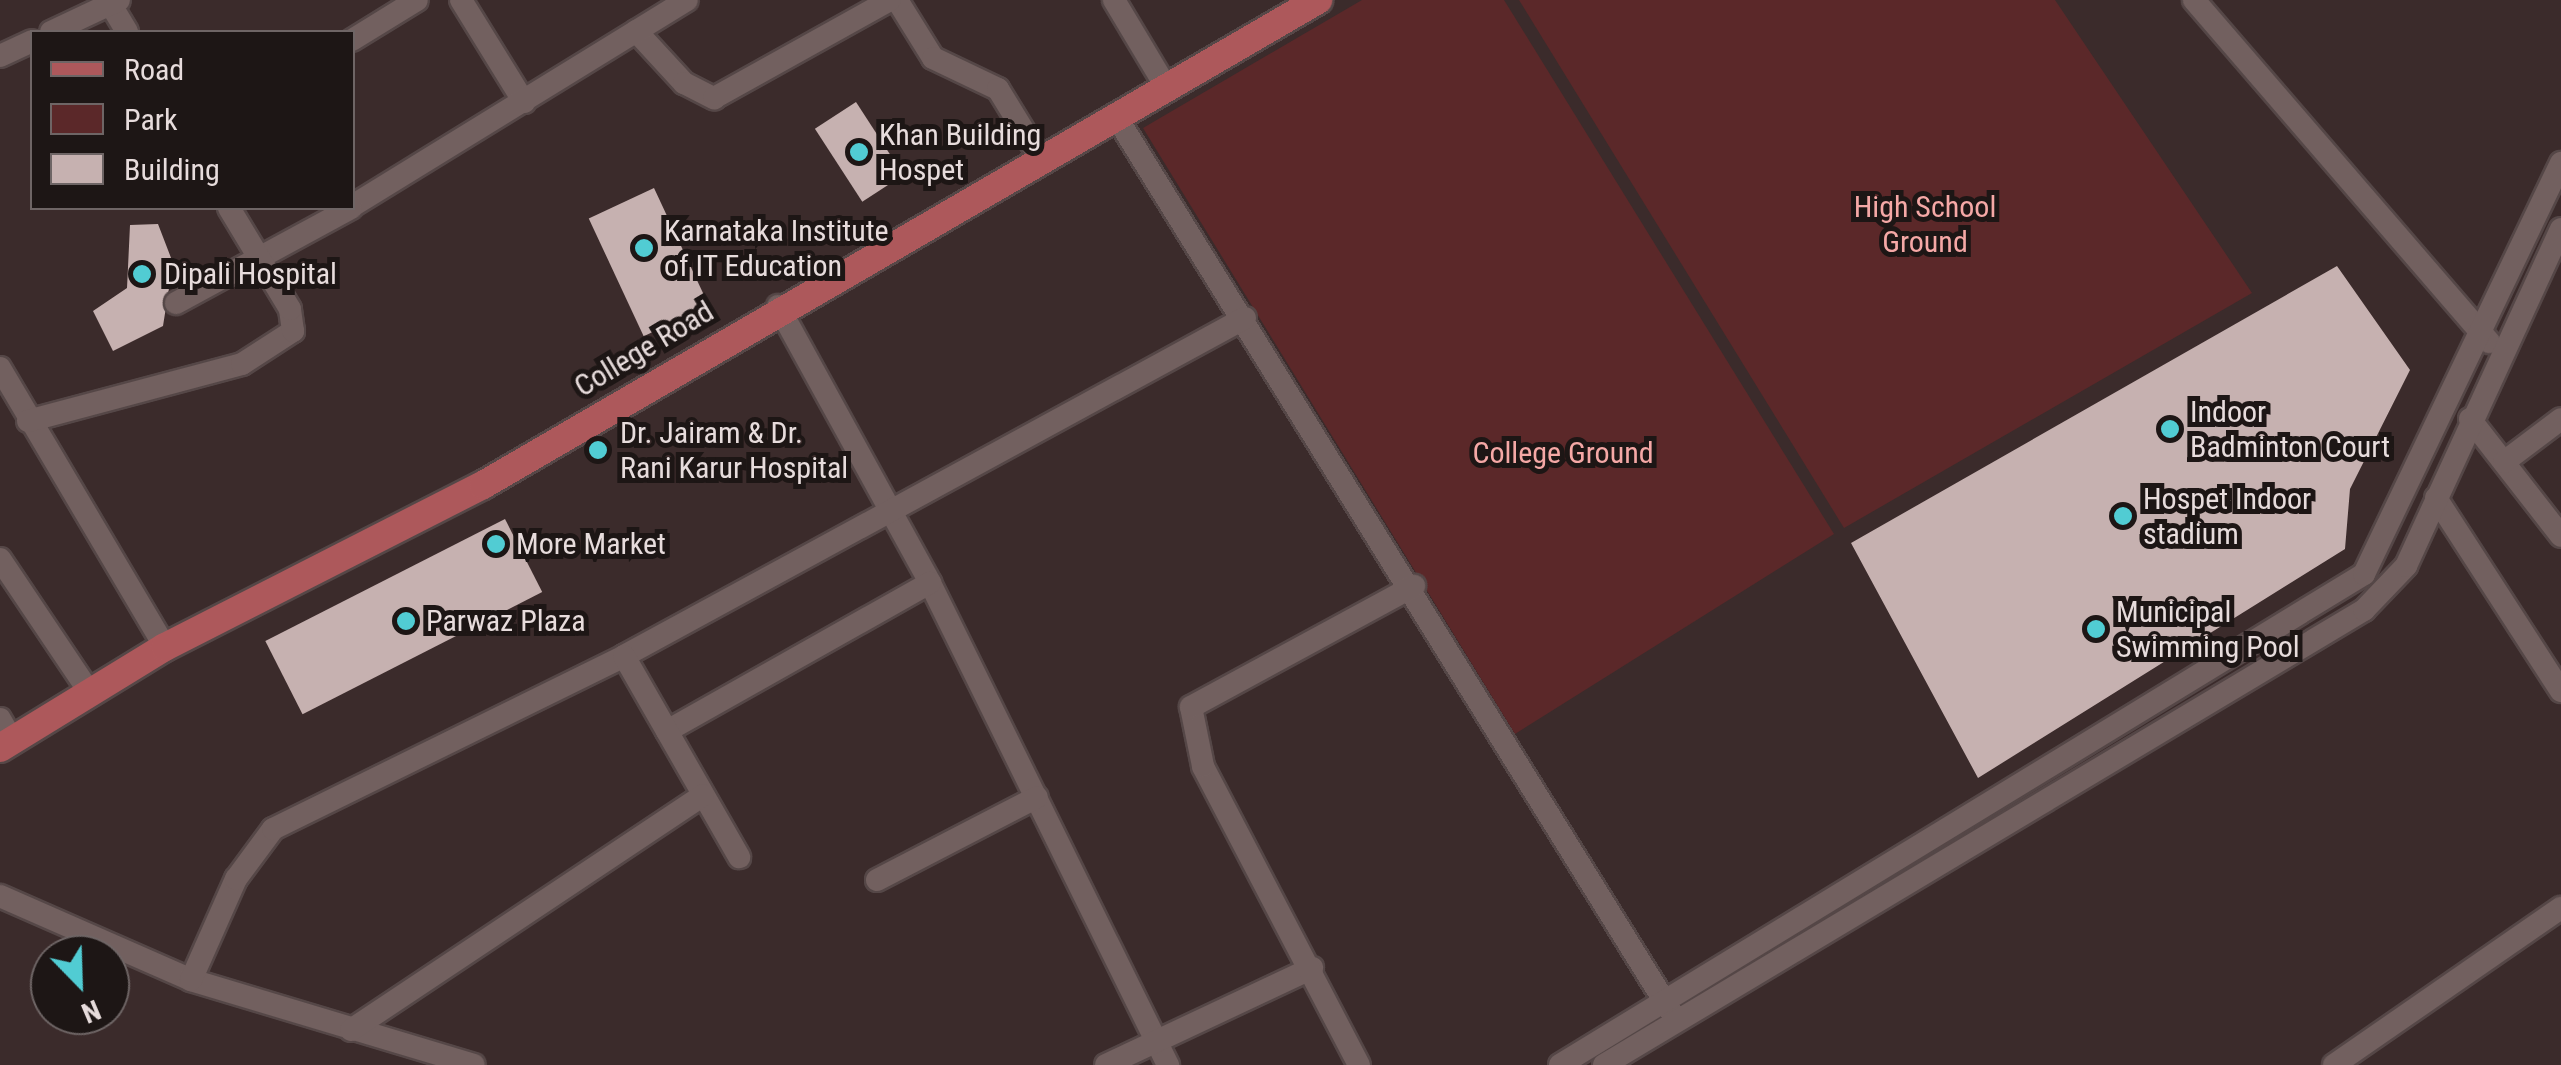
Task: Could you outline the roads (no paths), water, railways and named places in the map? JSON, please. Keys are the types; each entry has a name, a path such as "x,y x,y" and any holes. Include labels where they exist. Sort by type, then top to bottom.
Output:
{"main road":[{"name":"College Road","path":"4,736 164,647 483,484 778,306 1039,156 1118,118 1314,1"}],"street":[{"path":"355,38 417,0"},
{"path":"460,0 524,102"},
{"path":"355,205 687,0"},
{"path":"636,30 684,83 714,98 893,0 933,58 998,89 1039,156"},
{"path":"1114,0 1166,87"},
{"path":"2194,0 2500,356"},
{"path":"54,30 112,2 126,30"},
{"path":"0,56 30,42"},
{"path":"1118,118 1414,586 1670,1011"},
{"path":"1604,1065 1670,1011 2364,574 2561,163"},
{"path":"28,421 264,354 295,322 231,210"},
{"path":"176,304 261,262 347,210"},
{"path":"1560,1065 1670,1011 2364,610 2406,566 2561,229"},
{"path":"778,306 930,582 1168,1065"},
{"path":"191,980 236,878 273,829 624,656 1244,318"},
{"path":"0,368 164,647"},
{"path":"2504,462 2561,419"},
{"path":"2470,420 2561,536"},
{"path":"2436,498 2561,691"},
{"path":"0,560 88,690"},
{"path":"666,731 930,582"},
{"path":"1359,1065 1312,968 1203,766 1191,707 1414,586"},
{"path":"624,656 738,857"},
{"path":"350,1030 703,795"},
{"path":"878,880 1038,797"},
{"path":"0,896 191,980 350,1030 422,1061 474,1065"},
{"path":"2334,1065 2561,908"},
{"path":"1106,1065 1312,968"}],"place":[{"name":"Khan Building Hospet","path":"859,152"},
{"name":"Karnataka Institute of IT Education","path":"644,248"},
{"name":"Dipali Hospital","path":"142,274"},
{"name":"Indoor Badminton Court","path":"2170,429"},
{"name":"Dr. Jairam & Dr. Rani Karur Hospital","path":"598,450"},
{"name":"Hospet Indoor stadium","path":"2123,516"},
{"name":"More Market","path":"496,544"},
{"name":"Parwaz Plaza","path":"406,621"},
{"name":"Municipal Swimming Pool","path":"2096,629"}],"park label":[{"name":"High School Ground","path":"1925,224"},
{"name":"College Ground","path":"1563,453"}]}
